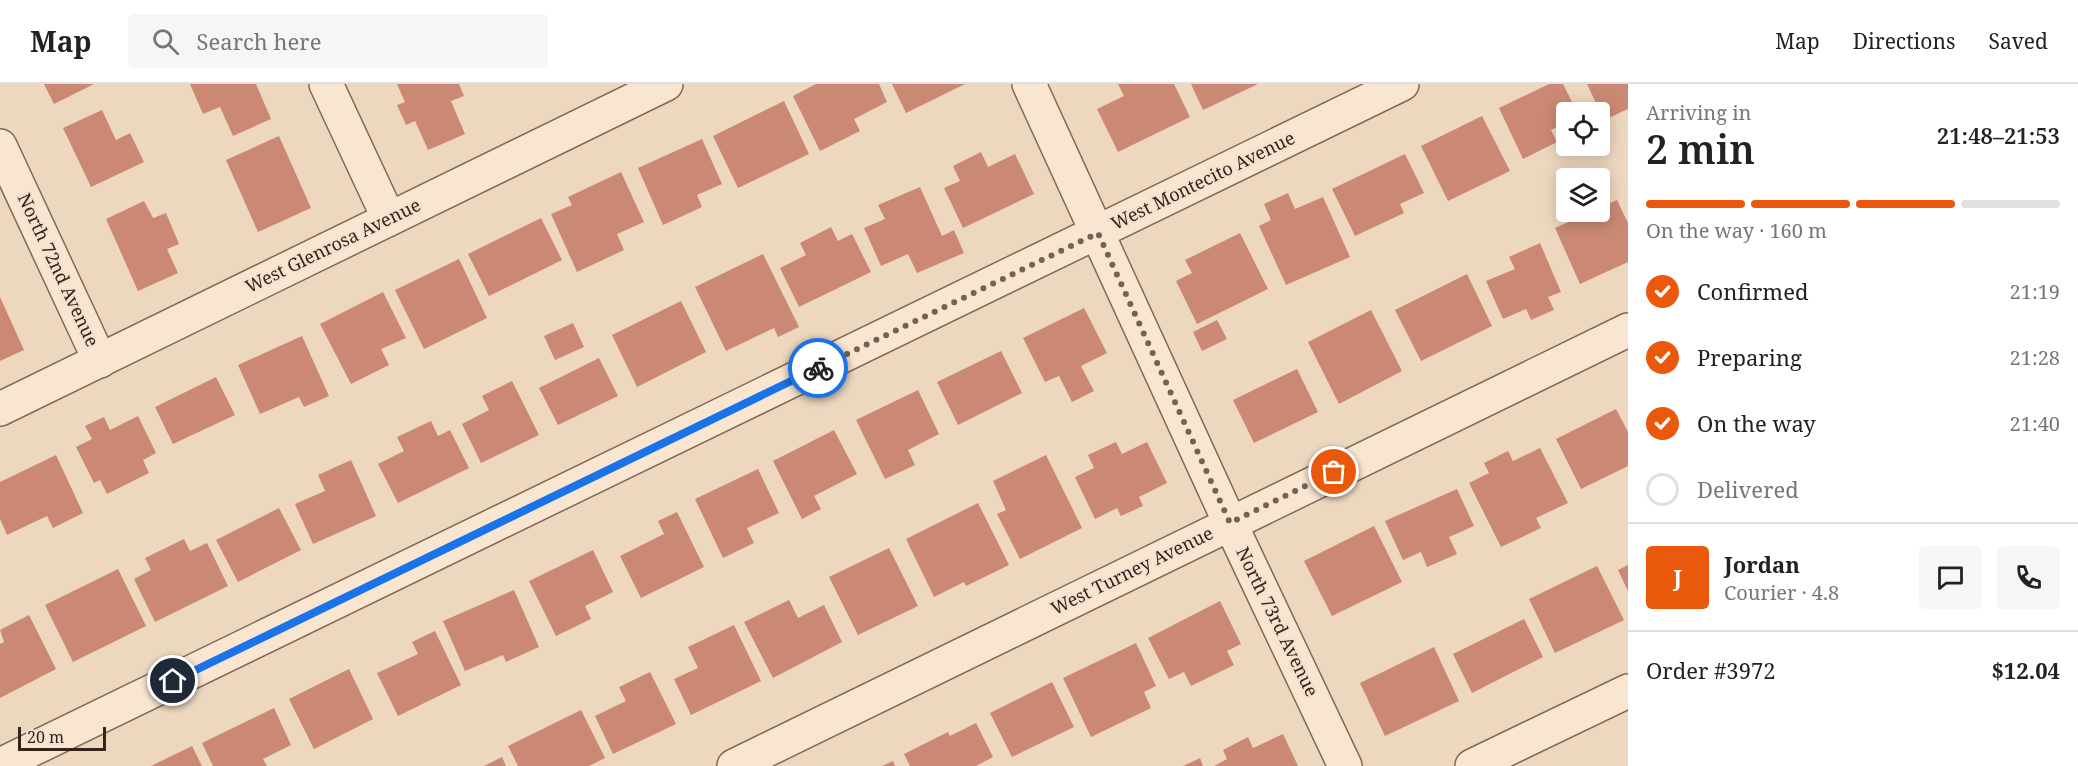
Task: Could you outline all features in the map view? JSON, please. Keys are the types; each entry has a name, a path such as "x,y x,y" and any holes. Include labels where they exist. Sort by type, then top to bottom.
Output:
{"street":[{"path":"326,84 389,219"},
{"name":"West Glenrosa Avenue","path":"0,409 666,84"},
{"name":"North 73rd Avenue","path":"1029,84 1230,523 1346,766"},
{"name":"West Montecito Avenue","path":"0,765 1402,84"},
{"name":"North 72nd Avenue","path":"0,146 100,362"},
{"name":"West Turney Avenue","path":"734,766 1628,330"},
{"path":"1472,766 1628,691"}],"building":[{"path":"44,84 94,84 54,104"},
{"path":"190,84 256,84 271,119 233,136 220,107 203,114"},
{"path":"397,84 459,84 464,96 451,101 465,134 428,150 415,121 406,125 397,105 405,102"},
{"path":"816,84 879,84 887,102 854,119 860,131 820,151 793,96"},
{"path":"892,84 965,84 906,113"},
{"path":"1118,84 1174,84 1190,117 1118,152 1097,109 1124,96"},
{"path":"1191,84 1258,84 1203,110"},
{"path":"1549,84 1563,84 1572,102 1556,102 1556,128 1551,130 1556,142 1523,159 1499,108"},
{"path":"1587,84 1628,84 1628,109 1610,117 1610,102 1596,102"},
{"path":"784,101 809,154 738,188 713,136"},
{"path":"102,110 116,140 130,133 144,162 91,187 63,128"},
{"path":"1482,116 1510,171 1448,201 1421,146"},
{"path":"279,136 311,208 258,232 226,160"},
{"path":"702,139 722,184 697,195 702,207 663,225 638,168"},
{"path":"981,152 988,167 1015,154 1034,194 963,228 944,188 960,181 953,166"},
{"path":"1405,154 1424,193 1400,204 1404,213 1355,236 1332,189"},
{"path":"621,172 644,222 617,234 624,250 577,272 551,214 572,205 568,197"},
{"path":"920,187 942,236 954,230 964,253 917,273 908,254 881,266 864,228 885,219 878,205"},
{"path":"1288,193 1295,209 1323,197 1350,257 1286,285 1259,226 1271,220 1264,204"},
{"path":"1617,200 1628,223 1628,262 1580,284 1555,228 1568,222 1610,222 1610,203"},
{"path":"144,201 153,218 166,213 179,244 167,249 178,273 138,291 106,219"},
{"path":"541,218 562,260 489,296 468,254"},
{"path":"831,227 838,241 852,234 871,272 799,307 780,268 806,255 800,243"},
{"path":"1240,233 1268,289 1197,324 1176,281 1192,273 1185,260"},
{"path":"1540,243 1561,292 1548,297 1554,310 1531,320 1526,309 1503,319 1486,281 1515,269 1509,257"},
{"path":"763,254 799,327 778,337 774,328 726,351 695,287"},
{"path":"459,259 487,318 424,349 395,290"},
{"path":"1467,274 1492,326 1421,361 1395,310"},
{"path":"383,292 406,338 381,349 389,365 351,384 320,324"},
{"path":"0,297 24,350 0,361"},
{"path":"681,301 706,352 637,387 612,335"},
{"path":"1084,308 1107,353 1081,366 1094,391 1072,402 1059,376 1045,382 1023,338"},
{"path":"1371,310 1402,371 1339,404 1308,342"},
{"path":"1217,320 1227,339 1202,351 1193,332"},
{"path":"573,323 584,347 555,360 544,336"},
{"path":"302,336 329,396 304,407 299,397 260,414 238,365"},
{"path":"1001,351 1022,393 958,425 937,382"},
{"path":"599,358 618,396 558,425 539,388"},
{"path":"1297,369 1318,412 1254,443 1233,400"},
{"path":"216,377 235,415 173,444 155,407"},
{"path":"512,381 539,435 481,463 462,424 489,410 482,396"},
{"path":"918,390 939,434 908,450 915,465 885,479 856,420"},
{"path":"1616,409 1628,432 1628,466 1581,489 1556,439"},
{"path":"138,416 156,453 143,460 149,473 107,494 100,480 94,483 76,447 92,439 85,426 104,417 110,430"},
{"path":"431,421 438,436 450,430 469,468 398,503 378,464 404,451 397,437"},
{"path":"834,430 857,474 814,496 821,509 802,519 773,461"},
{"path":"1116,442 1122,454 1147,442 1167,483 1139,497 1143,506 1121,516 1117,508 1095,519 1075,477 1094,468 1088,455"},
{"path":"1540,448 1568,503 1536,518 1541,528 1501,547 1469,483 1489,473 1484,463 1508,451 1513,461"},
{"path":"56,455 83,513 53,528 47,516 7,535 0,519 0,482"},
{"path":"1046,455 1082,528 1020,559 997,514 1006,510 993,481"},
{"path":"351,460 376,516 313,544 295,504 325,491 318,475"},
{"path":"758,469 779,513 747,528 754,543 723,558 695,499"},
{"path":"1457,489 1474,526 1449,537 1457,554 1427,567 1421,552 1403,560 1385,521"},
{"path":"978,503 1009,565 966,586 964,582 934,597 906,539"},
{"path":"279,508 301,550 238,582 216,540"},
{"path":"677,512 704,567 641,598 620,556 664,534 658,521"},
{"path":"1374,526 1402,582 1332,616 1304,561"},
{"path":"184,539 190,551 207,543 228,586 155,622 134,579 151,570 145,558"},
{"path":"889,548 918,606 858,635 829,577"},
{"path":"593,550 613,592 585,606 591,619 556,636 529,581"},
{"path":"1628,565 1628,591 1618,570"},
{"path":"1597,566 1624,620 1555,653 1529,599"},
{"path":"118,569 146,626 73,662 45,605"},
{"path":"514,590 539,647 506,662 503,655 465,671 443,621"},
{"path":"789,600 798,618 824,605 842,642 773,678 744,622"},
{"path":"1220,601 1241,644 1227,651 1234,665 1191,686 1184,672 1169,679 1148,638"},
{"path":"29,615 56,669 0,698 0,644 4,642 0,630"},
{"path":"1524,619 1543,657 1472,693 1453,654"},
{"path":"734,625 761,681 691,715 674,679 698,668 688,647"},
{"path":"435,631 461,685 398,716 377,673 418,654 412,642"},
{"path":"1136,643 1156,686 1144,692 1151,708 1091,737 1063,678"},
{"path":"1434,647 1459,701 1385,736 1360,683"},
{"path":"349,669 373,719 314,749 289,699"},
{"path":"650,672 676,724 613,754 595,716 626,701 619,687"},
{"path":"1052,682 1074,727 1012,757 990,713"},
{"path":"274,708 291,745 263,759 267,766 213,766 202,743"},
{"path":"581,710 605,758 589,766 518,766 508,746"},
{"path":"976,723 993,757 976,766 910,766 904,754 948,732 950,736"},
{"path":"1283,734 1298,766 1214,766 1227,759 1223,750 1248,737 1253,748"},
{"path":"192,746 202,766 151,766"},
{"path":"502,757 506,766 484,766"},
{"path":"1200,758 1203,766 1183,766"},
{"path":"893,761 895,766 882,766"}],"way so far":[{"path":"818,368 1098,233 1230,523 1334,472"}],"route":[{"path":"173,681 818,368"}]}
